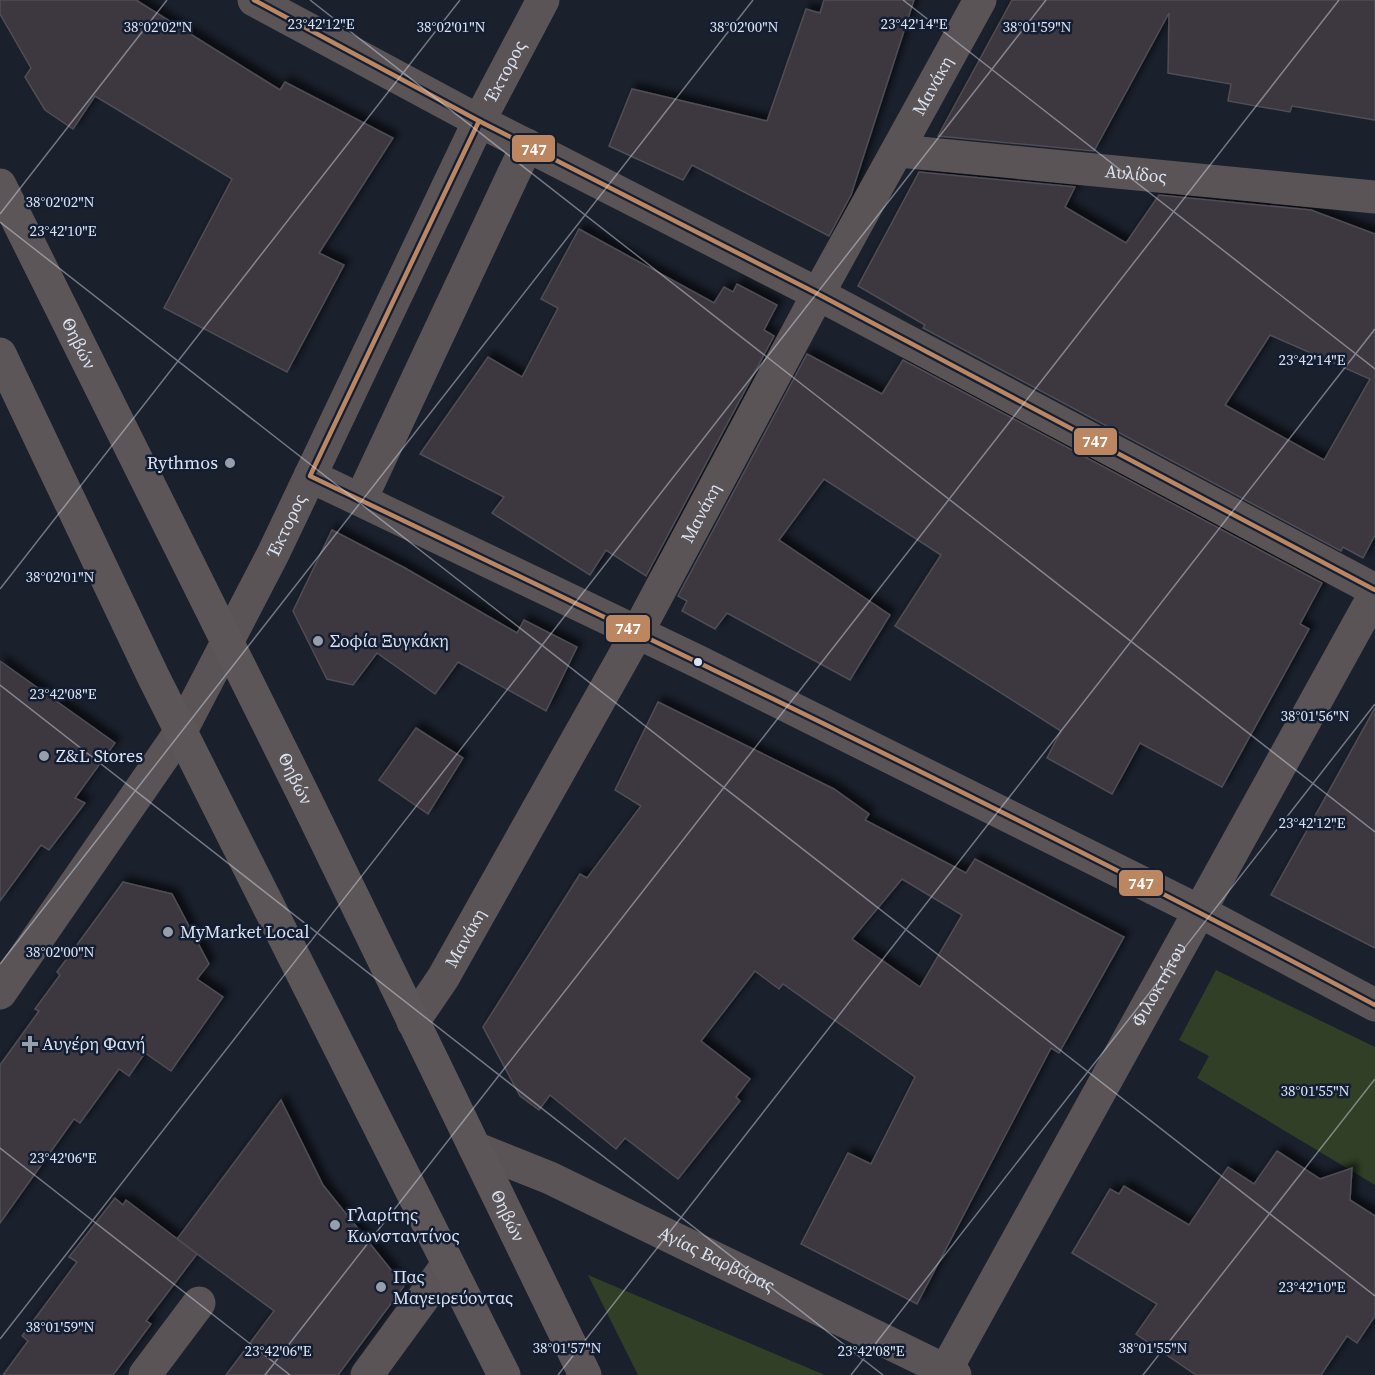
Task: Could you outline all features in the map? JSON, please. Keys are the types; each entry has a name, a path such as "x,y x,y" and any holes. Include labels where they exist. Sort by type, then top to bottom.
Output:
{"main road":[{"name":"Θηβών","path":"0,185 228,642 585,1375"},
{"path":"0,354 181,731 504,1375"}],"street":[{"path":"254,0 479,121 818,294 1375,590"},
{"name":"Έκτορος","path":"0,993 181,731 310,476 479,121 543,0"},
{"name":"Μανάκη","path":"413,1022 443,978 637,633 818,294 899,151 980,0"},
{"path":"361,499 528,145"},
{"name":"Αυλίδος","path":"899,151 1375,197"},
{"path":"310,476 637,633 1201,912 1375,1005"},
{"name":"Φιλοκτήτου","path":"948,1373 1375,594"},
{"name":"Αγίας Βαρβάρας","path":"475,1148 550,1178 948,1373"},
{"path":"367,1375 448,1264"},
{"path":"146,1375 199,1303"}],"green space":[{"path":"1216,970 1375,1047 1375,1185 1197,1078 1209,1056 1179,1040"},
{"path":"588,1275 825,1375 638,1375"}],"building":[{"path":"0,0 136,0 280,90 285,82 393,138 319,253 344,265 287,372 164,308 232,179 95,96 73,129 45,110 25,77 31,68 0,14"},
{"path":"824,0 914,0 851,195 829,236 692,165 683,180 609,146 632,89 767,121 806,9 820,13"},
{"path":"1012,0 1375,0 1375,120 1292,106 1290,112 1228,101 1231,84 1168,73 1169,13 1094,151 938,136"},
{"path":"919,172 1075,187 1065,207 1126,243 1159,195 1311,210 1375,234 1375,535 1363,558 1343,547 1341,551 923,328 925,325 858,286","holes":["1270,335 1370,379 1324,460 1225,405"]},
{"path":"579,229 714,303 724,287 733,292 737,284 777,305 764,330 774,336 646,576 606,550 590,575 492,513 504,497 420,454 488,357 522,377 558,308 541,299"},
{"path":"807,354 882,394 903,360 1322,583 1300,624 1309,629 1222,787 1140,743 1112,794 1047,758 1061,731 895,626 941,555 824,479 779,540 890,615 850,680 727,613 715,629 682,611 687,601 678,596"},
{"path":"332,530 405,568 517,633 524,620 577,647 546,711 458,662 435,694 377,653 353,685 327,679 293,611"},
{"path":"0,661 115,743 75,798 85,803 49,850 41,845 0,901"},
{"path":"658,702 834,789 869,814 865,820 966,873 975,859 1124,937 1059,1053 1051,1048 917,1304 801,1244 848,1153 871,1164 915,1077 783,984 779,989 755,971 701,1041 750,1079 736,1097 740,1101 678,1179 625,1138 616,1149 550,1095 539,1110 520,1096 483,1027 580,874 587,878 641,806 615,790","holes":["902,879 962,915 920,987 852,939"]},
{"path":"1375,708 1375,948 1271,895"},
{"path":"416,728 463,758 428,814 379,780"},
{"path":"123,882 172,894 209,964 197,979 223,997 171,1071 145,1053 129,1076 119,1069 80,1123 74,1119 0,1223 0,1065 39,1011 35,1009 60,975 57,972"},
{"path":"281,1100 323,1185 404,1286 338,1375 226,1375 274,1311 177,1239"},
{"path":"1277,1151 1320,1179 1352,1168 1350,1200 1375,1216 1375,1316 1357,1343 1347,1336 1321,1375 1196,1375 1136,1334 1157,1304 1072,1253 1110,1189 1119,1194 1124,1186 1189,1225 1228,1167 1254,1184"},
{"path":"115,1198 123,1205 126,1200 197,1254 146,1321 151,1324 113,1375 3,1375 28,1341 22,1336 77,1262 69,1257"}],"transit line":[{"name":"747","path":"254,0 479,121 818,294 1375,590"},
{"name":"747","path":"479,121 310,476 712,669 979,801 1375,1005"}],"place":[{"name":"Rythmos","path":"230,463"},
{"name":"Σοφία Ξυγκάκη","path":"318,641"},
{"name":"Z&L Stores","path":"44,756"},
{"name":"MyMarket Local","path":"168,932"},
{"name":"Αυγέρη Φανή","path":"30,1044"},
{"name":"Γλαρίτης Κωνσταντίνος","path":"335,1225"},
{"name":"Πας Μαγειρεύοντας","path":"381,1287"}]}
